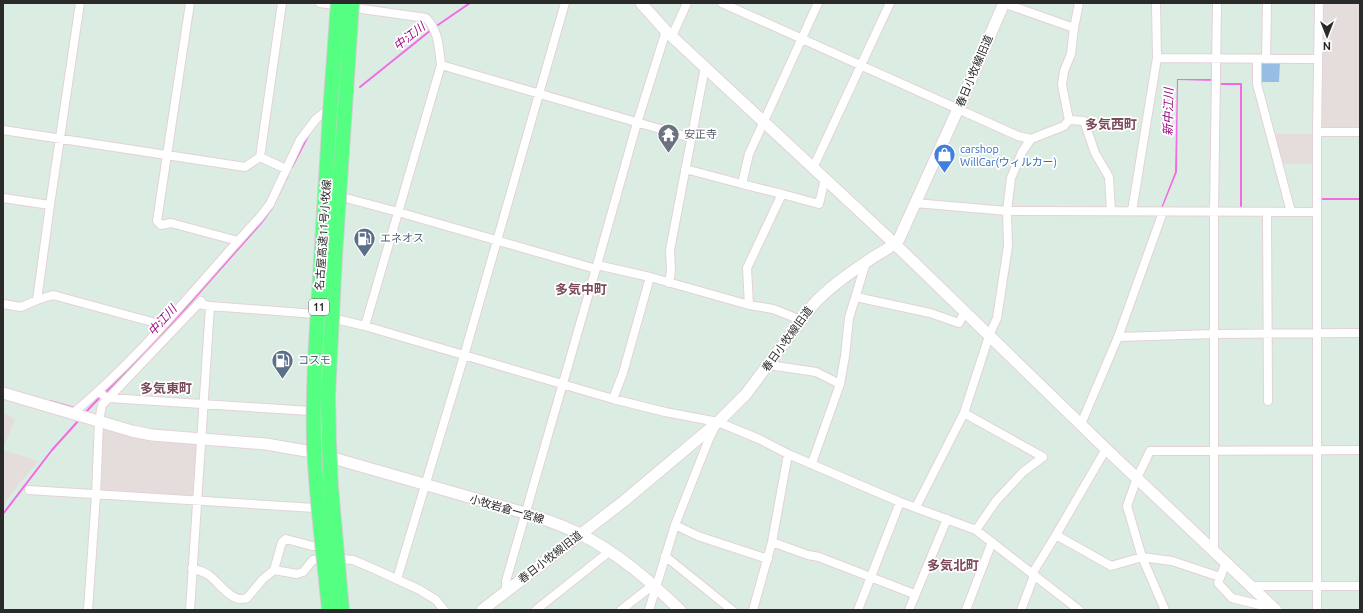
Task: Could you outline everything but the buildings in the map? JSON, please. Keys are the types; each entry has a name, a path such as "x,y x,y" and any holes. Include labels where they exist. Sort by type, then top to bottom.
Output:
{"highway":[{"name":"名古屋高速11号小牧線","path":"329,610 317,486 314,442 314,395 330,113 338,3"},
{"path":"341,80 346,3"},
{"name":"名古屋高速11号小牧線","path":"342,610 331,487 328,396 335,256 352,3"},
{"path":"324,546 320,408 323,326 327,272"}],"street":[{"path":"37,300 80,3"},
{"path":"190,3 157,221 161,225 171,223 238,241"},
{"path":"3,130 168,154 245,167 260,157 282,3"},
{"path":"320,3 358,10 379,7 426,18 434,29 441,65 365,326"},
{"path":"398,580 565,3"},
{"path":"641,3 669,33 895,244 1106,449 1252,586 1268,606"},
{"path":"506,592 506,581 637,123 669,33 687,3"},
{"path":"722,3 1018,136 1031,139"},
{"path":"742,184 749,154 818,3"},
{"path":"813,168 890,3"},
{"path":"1003,3 1074,28"},
{"name":"春日小牧線旧道","path":"482,610 624,501 718,422 746,394 812,306 826,292 866,262 895,244 899,239 958,109 1003,3"},
{"path":"1069,120 1062,85 1064,71 1072,54 1074,28 1079,3"},
{"path":"1132,210 1157,58 1156,3"},
{"path":"1214,550 1214,212 1215,58 1217,3"},
{"path":"1266,59 1267,3"},
{"path":"1317,610 1318,3"},
{"path":"1157,58 1318,59"},
{"path":"1257,59 1257,84 1291,212"},
{"path":"441,65 691,138"},
{"path":"669,283 671,271 670,250 705,67"},
{"path":"73,414 99,391 163,325 259,218 270,204 300,140 316,119 328,109"},
{"path":"916,507 964,413 989,336 997,318 1008,246 1007,211 1011,178 1022,152 1031,139 1059,128 1069,120"},
{"path":"1069,120 1084,121 1095,153 1109,177 1111,211"},
{"path":"1317,132 1360,132"},
{"path":"260,157 286,169"},
{"path":"685,169 818,204 825,179"},
{"path":"749,305 747,268 782,194"},
{"path":"342,197 596,267 650,277 749,305 773,309 802,320"},
{"path":"3,198 50,205"},
{"path":"915,203 1007,211 1158,210 1163,212 1317,212"},
{"path":"1081,424 1118,337 1163,212"},
{"path":"1266,212 1268,401"},
{"path":"812,463 840,384 850,318 866,262"},
{"path":"613,399 623,373 650,277"},
{"path":"3,304 21,307 53,295 163,325"},
{"path":"856,297 930,313 959,323 964,312"},
{"path":"88,610 102,405 107,397 200,302 210,306 315,314 365,326 613,399 665,412 718,422 900,502 976,530 1077,609"},
{"path":"190,610 210,306"},
{"path":"1118,337 1267,333 1360,333"},
{"path":"769,365 816,372 840,384"},
{"path":"99,391 107,397 310,411"},
{"name":"小牧岩倉一宮線","path":"3,393 152,436 266,444 312,452 426,486 525,513 580,534 610,551 630,565 655,586 680,610"},
{"path":"964,413 1043,457 1023,472 996,501 976,530"},
{"path":"648,610 675,525 709,439 718,422"},
{"path":"1021,610 1033,575 1106,449"},
{"path":"1165,610 1142,557 1127,506 1137,478 1150,451 1360,450"},
{"path":"753,610 772,542 788,454"},
{"path":"29,490 197,502 315,508"},
{"path":"858,610 900,502"},
{"path":"909,610 914,594 947,519"},
{"path":"675,525 698,536 768,559"},
{"path":"1056,535 1111,566 1142,557 1172,561 1220,577"},
{"path":"192,568 208,575 232,596 237,599 244,600 263,579 274,570 282,542 286,539 312,546 324,546"},
{"path":"772,542 808,555 819,557 914,594"},
{"path":"966,610 992,542"},
{"path":"536,610 610,551"},
{"path":"665,556 732,610"},
{"path":"274,570 297,574 303,572 313,560 320,558"},
{"path":"343,559 352,560 420,590 436,600 444,610"},
{"path":"1226,562 1218,583 1232,598 1268,606 1276,610"},
{"path":"621,610 655,586"},
{"path":"1252,586 1360,586"}],"shaded area":[{"path":"1212,3 1215,3 1215,81 1178,80 1177,172 1162,209 1161,208 1175,172 1177,79 1213,79"},
{"path":"1321,3 1360,3 1360,130 1321,128"},
{"path":"1261,62 1280,62 1279,82 1259,82"},
{"path":"1272,134 1313,134 1313,164 1280,164"},
{"path":"3,412 15,419 3,449"},
{"path":"105,427 196,443 198,446 195,497 101,492 99,490 103,429"},
{"path":"3,450 38,461 5,502 7,503 3,508"}],"waterway":[{"name":"中江川","path":"435,27 470,3"},
{"name":"中江川","path":"360,87 431,30"},
{"path":"1220,84 1241,84 1241,208"},
{"name":"中江川","path":"292,167 308,136"},
{"name":"中江川","path":"104,394 159,338 262,222 272,208 288,175"},
{"path":"1321,199 1360,199"},
{"name":"中江川","path":"84,414 100,397"},
{"path":"50,401 75,408"},
{"name":"中江川","path":"3,514 52,450 79,420"}],"place":[{"name":"安正寺","path":"669,154"},
{"name":"carshop WillCar(ウィルカー)","path":"944,174"},
{"name":"エネオス","path":"365,258"},
{"name":"コスモ","path":"282,380"}],"district":[{"name":"多気西町","path":"1111,124"},
{"name":"多気中町","path":"581,289"},
{"name":"多気東町","path":"166,388"},
{"name":"多気北町","path":"953,565"}],"water label":[{"name":"新中江川","path":"1168,112"}]}
